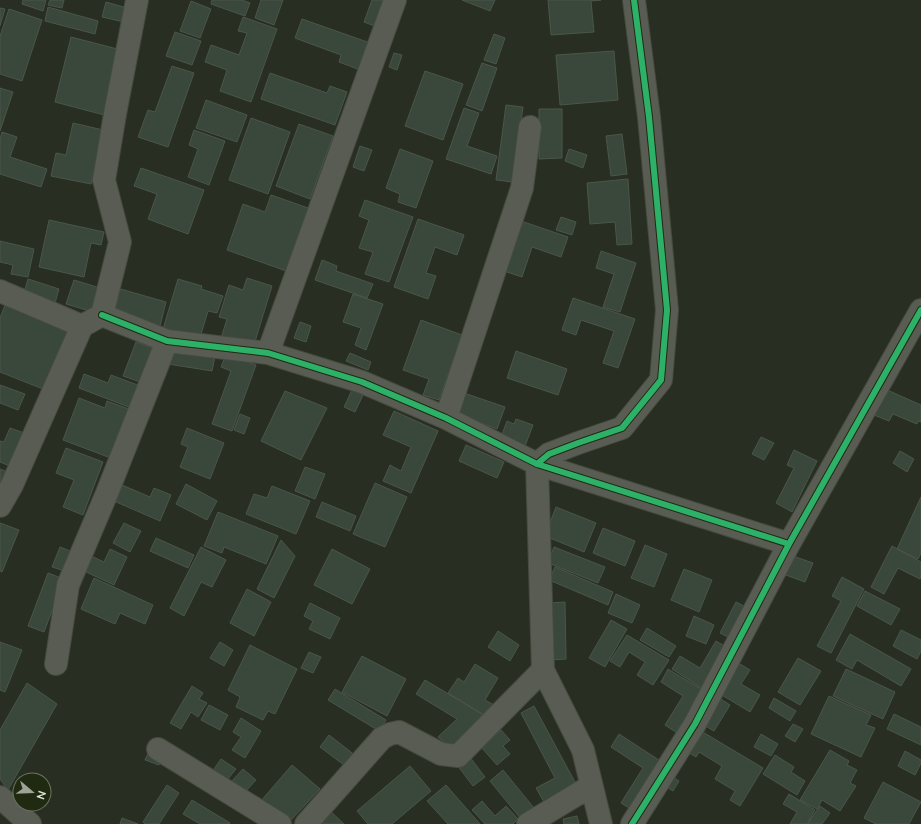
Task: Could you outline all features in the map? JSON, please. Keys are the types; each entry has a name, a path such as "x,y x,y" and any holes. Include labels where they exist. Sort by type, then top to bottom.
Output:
{"street":[{"path":"0,506 15,478 82,326 102,315 120,242 104,180 137,0"},
{"path":"268,353 395,0"},
{"path":"537,464 550,454 622,428 661,380 667,310 649,117 634,0"},
{"path":"446,418 522,188 530,127"},
{"path":"0,291 82,326"},
{"path":"632,824 695,724 789,544 921,310"},
{"path":"102,315 167,341 268,353 362,382 446,418 537,464 789,544"},
{"path":"56,664 68,584 107,493 167,341"},
{"path":"537,464 543,670 584,750 591,786 601,824"},
{"path":"306,824 382,738 399,732 441,754 458,756 543,670"},
{"path":"158,749 280,824"},
{"path":"528,824 591,786"},
{"path":"0,796 18,820"}],"building":[{"path":"23,0 46,0 43,11 22,4"},
{"path":"50,0 64,0 62,8 48,5"},
{"path":"212,0 242,0 250,3 245,16 211,4"},
{"path":"261,0 283,0 274,25 255,18"},
{"path":"372,0 387,0 377,27 364,22"},
{"path":"462,0 495,0 490,11"},
{"path":"548,0 601,0 591,1 594,32 551,35"},
{"path":"191,1 211,9 200,38 180,31"},
{"path":"106,2 127,8 124,22 102,17"},
{"path":"48,7 98,21 95,34 45,21"},
{"path":"0,8 5,9 0,26"},
{"path":"9,9 42,20 22,81 0,74 0,36"},
{"path":"243,17 277,29 251,102 220,91 227,70 205,62 211,45 239,55 247,33 238,31"},
{"path":"302,19 373,44 363,71 339,62 341,55 295,38"},
{"path":"175,32 201,41 192,65 166,56"},
{"path":"494,34 505,38 496,64 484,60"},
{"path":"71,37 125,51 108,116 55,102"},
{"path":"614,51 618,100 560,105 556,55"},
{"path":"394,53 402,55 397,70 389,67"},
{"path":"482,63 497,68 482,111 466,105"},
{"path":"172,66 194,73 168,147 138,137 148,110 155,112"},
{"path":"425,71 463,84 443,140 405,126"},
{"path":"270,73 327,93 330,86 347,92 335,125 261,99"},
{"path":"0,88 13,92 0,131"},
{"path":"206,100 247,115 237,142 196,128"},
{"path":"506,105 523,107 513,182 496,180"},
{"path":"464,108 479,113 467,146 497,156 491,174 446,159"},
{"path":"539,109 562,109 562,158 539,159"},
{"path":"251,118 290,132 268,194 229,180"},
{"path":"73,123 103,130 91,184 51,176 56,153 66,155"},
{"path":"299,124 333,136 310,199 276,186"},
{"path":"194,130 225,141 209,185 188,177 198,149 189,145"},
{"path":"2,132 17,137 10,157 47,169 41,187 0,174 0,139"},
{"path":"622,134 627,174 611,176 606,136"},
{"path":"360,146 372,150 364,171 353,167"},
{"path":"400,149 433,161 416,208 398,202 400,194 386,188"},
{"path":"569,149 587,155 583,168 565,161"},
{"path":"141,168 204,190 188,234 148,219 157,194 134,186"},
{"path":"628,179 632,244 617,245 615,222 590,224 587,183"},
{"path":"271,195 311,209 289,272 227,250 243,204 265,212"},
{"path":"365,200 413,217 389,282 365,274 373,252 359,248 369,220 359,216"},
{"path":"561,217 576,222 572,235 556,230"},
{"path":"418,219 464,235 457,255 435,247 426,273 436,276 428,299 394,287"},
{"path":"49,220 104,232 101,245 91,243 84,277 39,267"},
{"path":"521,221 568,237 561,257 532,247 522,277 504,271"},
{"path":"0,241 34,249 28,277 11,274 13,265 0,262"},
{"path":"601,251 636,263 620,312 603,307 614,274 596,268"},
{"path":"322,260 337,266 336,271 373,284 367,298 315,280"},
{"path":"247,278 272,286 253,348 221,338 227,319 219,317 229,285 243,290"},
{"path":"28,279 59,289 55,303 24,293"},
{"path":"178,279 202,286 201,289 223,296 217,313 208,311 199,341 163,329"},
{"path":"74,280 100,288 93,312 66,304"},
{"path":"117,288 166,302 160,326 110,311"},
{"path":"353,294 383,304 366,350 355,345 361,328 343,322"},
{"path":"573,298 635,319 618,368 603,363 614,331 581,320 576,335 562,330"},
{"path":"7,300 73,326 48,391 0,372 0,318"},
{"path":"421,320 462,335 439,400 423,395 429,379 403,370"},
{"path":"300,322 311,326 306,342 294,338"},
{"path":"136,342 158,350 146,384 123,376"},
{"path":"171,345 216,352 212,371 168,364"},
{"path":"516,351 567,369 558,395 507,378"},
{"path":"350,353 371,362 368,370 346,361"},
{"path":"226,354 256,365 232,431 212,424 231,371 221,367"},
{"path":"84,374 108,383 111,375 143,387 134,409 79,388"},
{"path":"0,385 25,394 18,410 0,403"},
{"path":"885,389 921,405 921,422 918,421 917,424 893,414 889,421 874,415"},
{"path":"352,390 363,395 355,412 344,407"},
{"path":"285,391 327,408 301,460 261,441"},
{"path":"464,393 505,407 497,429 456,414"},
{"path":"79,398 105,408 107,401 134,411 116,460 63,440"},
{"path":"394,411 438,431 411,493 383,481 390,465 401,471 411,447 383,435"},
{"path":"240,414 250,418 244,434 234,430"},
{"path":"516,419 533,425 525,446 501,437 507,421 514,424"},
{"path":"10,428 27,434 15,468 0,462 0,441 4,442"},
{"path":"187,428 224,443 210,479 180,467 188,447 181,444"},
{"path":"761,437 774,443 764,460 752,454"},
{"path":"466,445 504,462 497,478 459,461"},
{"path":"66,448 103,462 83,515 63,507 74,480 56,473"},
{"path":"794,450 817,461 792,512 776,503 794,468 787,465"},
{"path":"900,451 914,459 907,472 893,463"},
{"path":"305,467 325,474 315,499 295,491"},
{"path":"0,469 10,473 0,496"},
{"path":"375,483 407,497 385,547 353,534"},
{"path":"186,484 217,501 207,520 176,504"},
{"path":"122,485 150,497 154,488 171,495 160,521 114,501"},
{"path":"272,486 310,501 296,534 246,514 254,494 267,498"},
{"path":"921,497 921,553 918,559 897,549"},
{"path":"322,502 356,516 350,531 316,517"},
{"path":"556,507 596,523 584,552 545,536"},
{"path":"218,512 278,536 266,564 224,547 222,553 204,546"},
{"path":"0,523 19,530 2,572 0,571"},
{"path":"124,523 141,531 130,552 113,543"},
{"path":"603,528 635,541 625,566 593,553"},
{"path":"156,538 194,555 188,568 150,551"},
{"path":"281,540 295,556 274,598 257,589"},
{"path":"645,545 667,554 654,587 631,578"},
{"path":"892,546 921,562 921,576 920,579 898,568 884,594 871,587"},
{"path":"60,547 70,551 68,557 73,559 68,572 52,567"},
{"path":"201,547 226,560 212,587 201,582 184,616 170,608"},
{"path":"554,547 605,567 598,583 548,563"},
{"path":"110,549 127,557 114,585 84,571 91,556 104,562"},
{"path":"332,549 370,569 352,604 314,585"},
{"path":"790,555 813,563 805,582 783,574"},
{"path":"555,567 613,592 608,605 549,580"},
{"path":"684,569 712,580 699,612 671,600"},
{"path":"48,573 64,579 44,632 28,626"},
{"path":"842,577 864,589 831,653 817,646 841,601 832,596"},
{"path":"94,578 153,605 145,624 120,613 115,624 81,609"},
{"path":"247,589 271,602 254,636 230,623"},
{"path":"865,591 900,609 891,625 857,606"},
{"path":"616,594 640,605 632,623 608,613"},
{"path":"565,602 566,659 551,660 550,603"},
{"path":"736,602 752,610 736,641 720,633"},
{"path":"310,603 340,618 330,639 309,629 313,621 304,616"},
{"path":"694,616 714,625 706,644 686,636"},
{"path":"611,620 627,629 605,667 589,658"},
{"path":"647,628 676,646 669,657 640,640"},
{"path":"901,630 921,640 921,651 917,659 893,646"},
{"path":"498,631 519,645 510,661 488,647"},
{"path":"850,634 911,669 901,686 857,660 852,669 836,660"},
{"path":"627,635 669,660 653,685 637,675 645,662 629,652 620,667 610,661"},
{"path":"716,641 731,650 706,691 672,669 680,656 700,668"},
{"path":"0,642 22,650 5,692 0,690"},
{"path":"220,642 233,650 224,666 210,658"},
{"path":"250,645 297,669 275,714 268,711 263,720 236,707 240,697 228,690"},
{"path":"309,652 321,657 313,673 301,668"},
{"path":"362,656 406,679 387,716 342,692"},
{"path":"798,658 821,671 800,705 778,692"},
{"path":"735,661 750,670 741,684 760,695 750,712 717,692"},
{"path":"475,664 498,678 485,700 494,705 487,717 448,693 458,678 464,682"},
{"path":"668,669 706,692 680,735 665,725 683,696 661,682"},
{"path":"846,669 895,692 883,719 833,696"},
{"path":"425,680 487,717 455,750 438,737 457,719 416,694"},
{"path":"27,683 57,704 18,772 12,772 12,783 8,790 0,779 0,730"},
{"path":"192,686 203,693 199,699 207,703 198,717 191,712 181,729 170,723"},
{"path":"335,689 386,720 379,731 328,700"},
{"path":"716,696 730,705 714,731 700,723"},
{"path":"829,696 871,715 866,725 875,728 861,757 811,734"},
{"path":"774,698 796,711 790,721 769,708"},
{"path":"209,705 228,715 220,730 201,720"},
{"path":"534,706 576,784 544,802 536,788 555,778 521,713"},
{"path":"894,714 921,727 921,745 887,729"},
{"path":"241,718 261,731 245,758 232,750 241,737 233,732"},
{"path":"793,724 803,729 795,742 785,736"},
{"path":"696,728 763,768 740,806 730,800 735,791 715,779 722,766 699,752 696,757 684,750"},
{"path":"501,730 510,740 503,746 510,754 497,765 481,747"},
{"path":"619,734 665,764 634,811 621,803 643,768 611,747"},
{"path":"761,734 778,744 771,756 754,747"},
{"path":"329,735 356,756 348,768 320,747"},
{"path":"830,750 849,761 847,765 857,770 850,783 856,786 840,811 822,800 817,809 800,800"},
{"path":"149,751 162,756 159,765 145,760"},
{"path":"905,751 921,760 915,775 898,766"},
{"path":"775,755 794,767 791,772 805,781 797,795 763,774"},
{"path":"469,756 485,777 473,786 457,765"},
{"path":"221,759 236,769 227,780 212,772"},
{"path":"292,765 320,789 290,821 260,802"},
{"path":"410,766 431,791 392,824 368,824 357,811"},
{"path":"243,769 256,780 245,792 232,781"},
{"path":"503,770 534,808 521,819 490,781"},
{"path":"669,775 679,781 673,791 664,785"},
{"path":"883,782 921,802 909,824 876,824 864,818"},
{"path":"167,785 179,793 159,824 145,824 143,822"},
{"path":"446,785 480,824 448,824 427,801"},
{"path":"789,794 815,810 807,824 790,824 797,812 783,804"},
{"path":"192,800 230,823 200,824 183,814"},
{"path":"482,801 495,816 506,806 518,819 513,824 485,824 472,810"},
{"path":"820,806 830,813 822,824 808,823"},
{"path":"327,808 344,824 312,824"},
{"path":"577,816 579,824 564,824 563,819"},
{"path":"122,818 138,824 120,824"}],"cycle path":[{"path":"537,464 549,454 622,428 661,380 667,310 649,117 634,0"},
{"path":"632,824 695,724 789,544 921,310"},
{"path":"102,315 167,341 268,353 362,382 446,418 537,464 789,544"}]}
